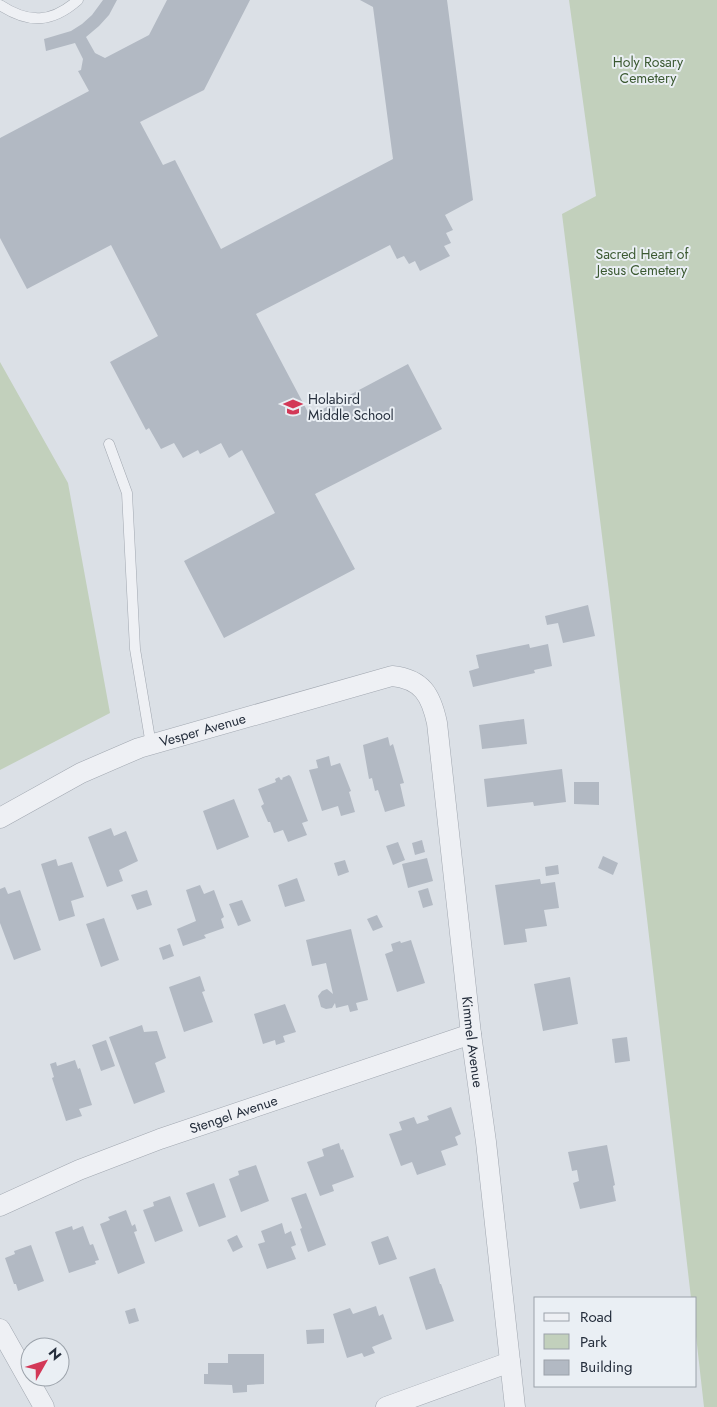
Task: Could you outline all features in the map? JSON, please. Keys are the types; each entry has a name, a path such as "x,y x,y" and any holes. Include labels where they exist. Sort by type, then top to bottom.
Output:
{"street":[{"name":"Vesper Avenue","path":"0,818 81,773 113,758 151,745 377,679 392,676 403,677 411,679 418,684"},
{"name":"Kimmel Avenue","path":"418,684 434,707 437,722 471,1034 486,1142 514,1407"},
{"name":"Stengel Avenue","path":"0,1206 79,1170 160,1139 471,1034"},
{"path":"0,1329 44,1407"},
{"path":"386,1407 510,1362"}],"lane":[{"path":"0,5 24,18 41,19 55,16 78,0"},
{"path":"108,444 127,493 135,649 151,745"}],"green space":[{"name":"Sacred Heart of Jesus Cemetery","path":"569,0 717,0 717,1407 704,1407 697,1345 697,1297 691,1297 610,600 562,214 596,196"},
{"path":"0,362 68,483 110,713 0,770"}],"building":[{"path":"103,0 117,0 109,15 86,37 95,53 105,58 149,35 167,0 250,0 204,90 140,122 163,165 175,160 221,249 393,159 373,7 360,0 447,0 473,200 445,215 453,230 446,233 451,243 444,246 450,256 420,271 415,261 409,264 404,256 397,259 390,245 256,314 310,416 408,364 442,429 315,494 355,569 224,638 184,561 275,513 242,450 229,458 221,443 200,454 198,450 183,458 174,443 161,449 149,428 146,430 110,362 158,336 111,245 27,289 0,238 0,138 89,91 78,71 81,70 83,59 75,43 46,51 44,39 71,31 82,24 92,15"},
{"path":"588,605 595,636 563,643 558,623 547,625 545,616"},
{"path":"529,644 530,648 548,644 552,666 534,670 535,673 473,687 469,671 479,668 476,655"},
{"path":"524,719 527,744 482,749 479,725"},
{"path":"388,737 390,746 393,744 404,783 400,784 405,806 385,812 378,790 375,791 372,778 369,779 363,745"},
{"path":"329,756 331,766 340,763 351,791 349,792 355,812 341,816 338,806 322,811 309,770 318,768 316,760"},
{"path":"562,769 566,802 534,806 533,802 487,807 484,779"},
{"path":"289,775 308,821 302,823 307,835 288,842 283,830 274,833 261,806 264,804 258,789 276,782 275,779 279,777 281,780"},
{"path":"574,782 599,782 599,805 574,804"},
{"path":"234,799 249,837 217,850 203,811"},
{"path":"111,828 114,836 126,831 138,861 119,870 123,881 107,887 88,837"},
{"path":"422,840 425,852 415,855 412,843"},
{"path":"398,842 405,860 393,865 386,846"},
{"path":"603,856 618,863 613,875 598,868"},
{"path":"427,858 433,881 408,888 402,864"},
{"path":"56,859 58,866 72,862 84,897 71,901 75,916 59,921 41,864"},
{"path":"345,860 349,872 338,876 334,863"},
{"path":"558,865 559,874 546,876 545,867"},
{"path":"297,878 305,901 285,907 278,885"},
{"path":"540,879 541,884 555,882 559,908 544,910 547,926 525,929 527,942 504,945 495,885"},
{"path":"200,885 204,894 214,890 224,917 221,919 224,928 204,935 206,938 183,946 177,929 196,921 186,890"},
{"path":"5,887 8,894 20,890 41,950 14,960 0,923 0,889"},
{"path":"428,888 433,905 423,908 418,891"},
{"path":"147,890 152,905 137,910 131,895"},
{"path":"242,900 251,921 238,926 229,904"},
{"path":"377,915 383,927 373,931 367,919"},
{"path":"104,918 119,960 101,967 86,924"},
{"path":"351,929 368,1000 356,1003 358,1010 350,1012 348,1005 336,1008 335,1003 332,1008 326,1009 321,1007 318,996 327,989 333,994 326,963 312,966 306,940"},
{"path":"411,940 425,983 397,992 385,954 393,951 391,944"},
{"path":"170,944 174,956 163,960 159,948"},
{"path":"200,976 205,991 202,992 213,1022 184,1032 169,987"},
{"path":"570,977 578,1024 543,1031 534,984"},
{"path":"285,1004 296,1032 283,1036 285,1042 276,1045 275,1040 263,1044 254,1014"},
{"path":"142,1025 144,1032 157,1031 166,1058 155,1063 165,1092 134,1104 109,1037"},
{"path":"627,1037 630,1061 615,1063 612,1039"},
{"path":"106,1040 115,1066 101,1071 92,1045"},
{"path":"75,1060 78,1069 80,1068 92,1105 79,1109 82,1116 66,1121 52,1078 54,1077 50,1064 56,1062 57,1066"},
{"path":"451,1107 461,1134 455,1137 458,1145 441,1151 446,1165 417,1175 412,1162 401,1166 389,1134 402,1130 399,1122 414,1117 417,1124 429,1120 427,1116"},
{"path":"339,1143 354,1177 332,1185 334,1191 320,1196 307,1162 324,1156 322,1149"},
{"path":"607,1145 615,1185 613,1186 616,1201 580,1209 573,1183 579,1181 577,1170 572,1171 568,1152"},
{"path":"256,1165 269,1201 241,1212 229,1179 239,1175 238,1171"},
{"path":"214,1183 226,1217 199,1227 186,1193"},
{"path":"306,1193 326,1245 308,1252 291,1198"},
{"path":"170,1196 183,1231 155,1242 143,1210 154,1206 153,1202"},
{"path":"126,1210 132,1226 135,1224 137,1231 134,1232 145,1263 118,1274 100,1224 110,1220 108,1217"},
{"path":"282,1223 285,1234 291,1231 296,1245 291,1247 296,1259 267,1269 258,1244 265,1242 261,1231"},
{"path":"72,1226 73,1230 83,1226 90,1245 93,1244 99,1260 95,1261 96,1264 69,1273 55,1232"},
{"path":"237,1235 243,1247 233,1252 227,1240"},
{"path":"388,1236 397,1259 379,1265 371,1242"},
{"path":"31,1245 44,1281 18,1291 5,1258 15,1254 14,1251"},
{"path":"435,1268 454,1321 426,1330 409,1277"},
{"path":"376,1306 379,1316 383,1314 392,1339 372,1347 375,1353 364,1357 362,1353 347,1358 333,1314 350,1308 353,1314"},
{"path":"135,1308 139,1321 129,1324 125,1311"},
{"path":"324,1329 324,1343 307,1344 306,1330"},
{"path":"228,1354 264,1354 264,1384 247,1385 247,1392 233,1393 232,1385 204,1384 204,1374 208,1374 208,1363 228,1363"}],"place":[{"name":"Holabird Middle School","path":"293,407"}],"park label":[{"name":"Holy Rosary Cemetery","path":"648,70"}]}
